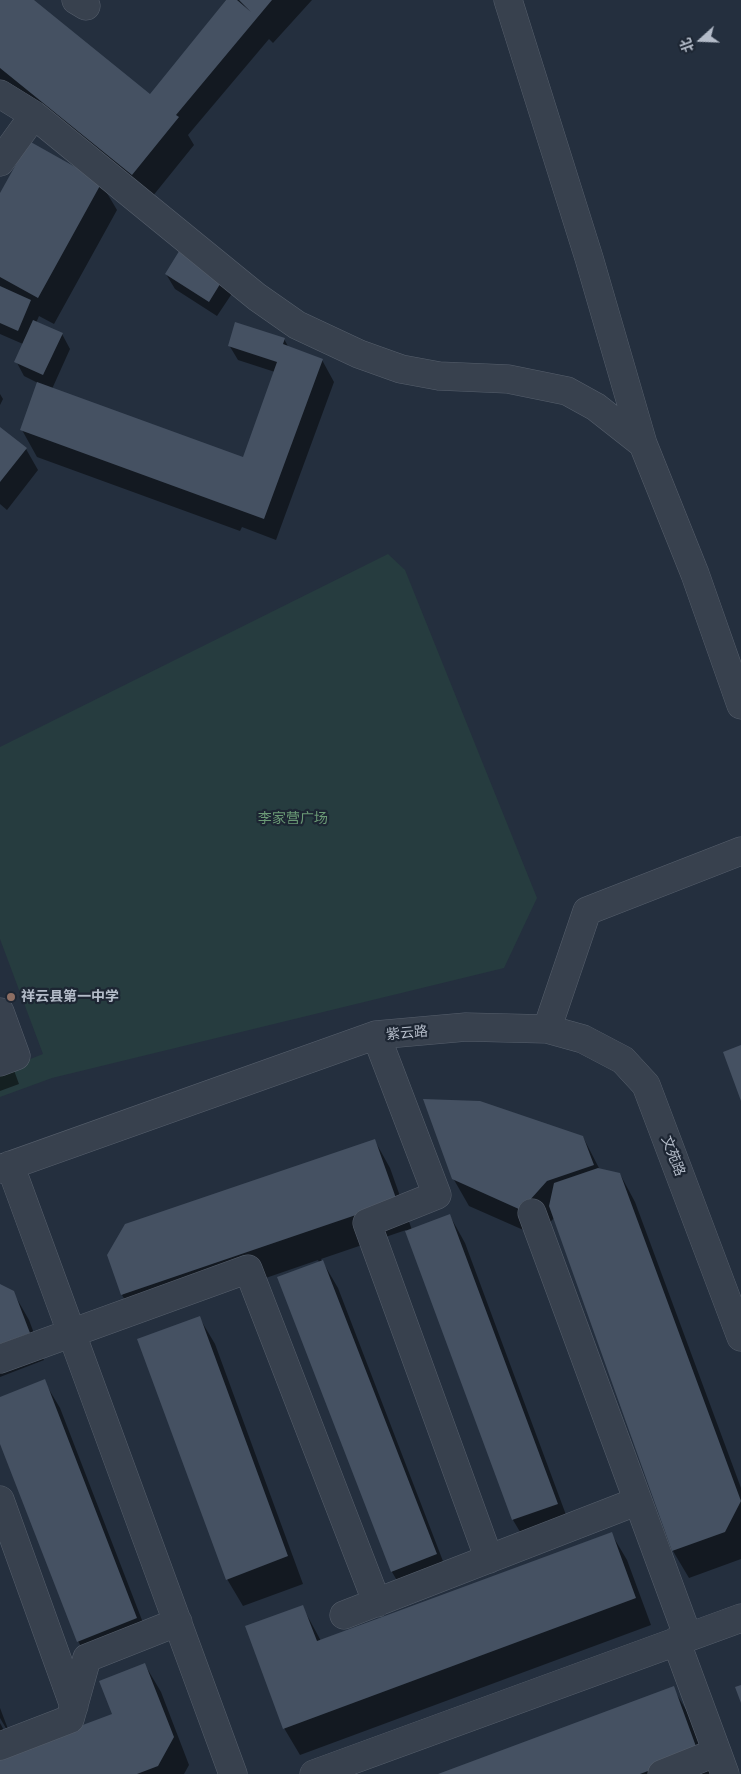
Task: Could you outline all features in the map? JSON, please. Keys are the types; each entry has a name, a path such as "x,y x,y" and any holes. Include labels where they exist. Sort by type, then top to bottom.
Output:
{"street":[{"path":"508,0 589,258 643,444 695,574 741,705"},
{"path":"0,94 34,115 257,297 297,325 359,354 401,369 440,376 508,379 567,391 596,407 643,444"},
{"path":"0,162 34,115"},
{"path":"547,1028 587,911 741,851"},
{"path":"0,1012 16,1056 0,1062"},
{"name":"紫云路","path":"5,1167 376,1036 466,1027 547,1028"},
{"name":"文苑路","path":"547,1028 583,1039 623,1060 646,1085 741,1337"},
{"path":"376,1036 437,1195 367,1223 489,1559"},
{"path":"5,1167 72,1334 233,1774"},
{"path":"532,1213 638,1501 721,1763 662,1774"},
{"path":"0,1359 248,1269 377,1602"},
{"path":"0,1500 74,1706"},
{"path":"344,1615 638,1501"},
{"path":"314,1774 741,1618"},
{"path":"0,1746 70,1718 87,1658 178,1622"}],"green space":[{"name":"李家营广场","path":"388,554 405,570 537,898 504,968 52,1078 0,1097 0,1071 43,1054 0,939 0,747"}],"building":[{"path":"0,0 34,0 150,94 226,0 237,0 251,12 239,0 272,0 176,115 179,117 132,175 0,68"},
{"path":"29,141 102,182 38,298 0,277 0,193"},
{"path":"181,248 225,276 209,302 165,274"},
{"path":"0,286 31,300 18,331 0,323"},
{"path":"33,320 63,333 43,375 14,362"},
{"path":"235,322 285,338 283,344 323,359 264,519 20,430 37,382 243,457 277,362 228,346"},
{"path":"0,427 27,448 0,482"},
{"path":"741,1045 741,1101 723,1052"},
{"path":"423,1099 480,1101 583,1136 594,1165 547,1181 521,1210 452,1179"},
{"path":"375,1139 397,1201 121,1295 107,1255 125,1224"},
{"path":"598,1168 620,1173 741,1501 725,1532 672,1551 549,1206 554,1183"},
{"path":"450,1214 558,1504 512,1520 405,1231"},
{"path":"323,1260 437,1554 391,1572 277,1277"},
{"path":"0,1284 14,1291 30,1333 0,1344"},
{"path":"200,1316 288,1556 226,1580 137,1339"},
{"path":"45,1379 137,1618 77,1642 0,1444 0,1397"},
{"path":"612,1532 636,1598 283,1729 245,1626 303,1605 317,1641"},
{"path":"145,1663 174,1737 158,1766 137,1774 0,1774 0,1756 112,1714 99,1681"},
{"path":"741,1685 741,1703 735,1687"},
{"path":"674,1686 698,1752 640,1774 438,1774"}],"place":[{"name":"祥云县第一中学","path":"11,997"}]}
